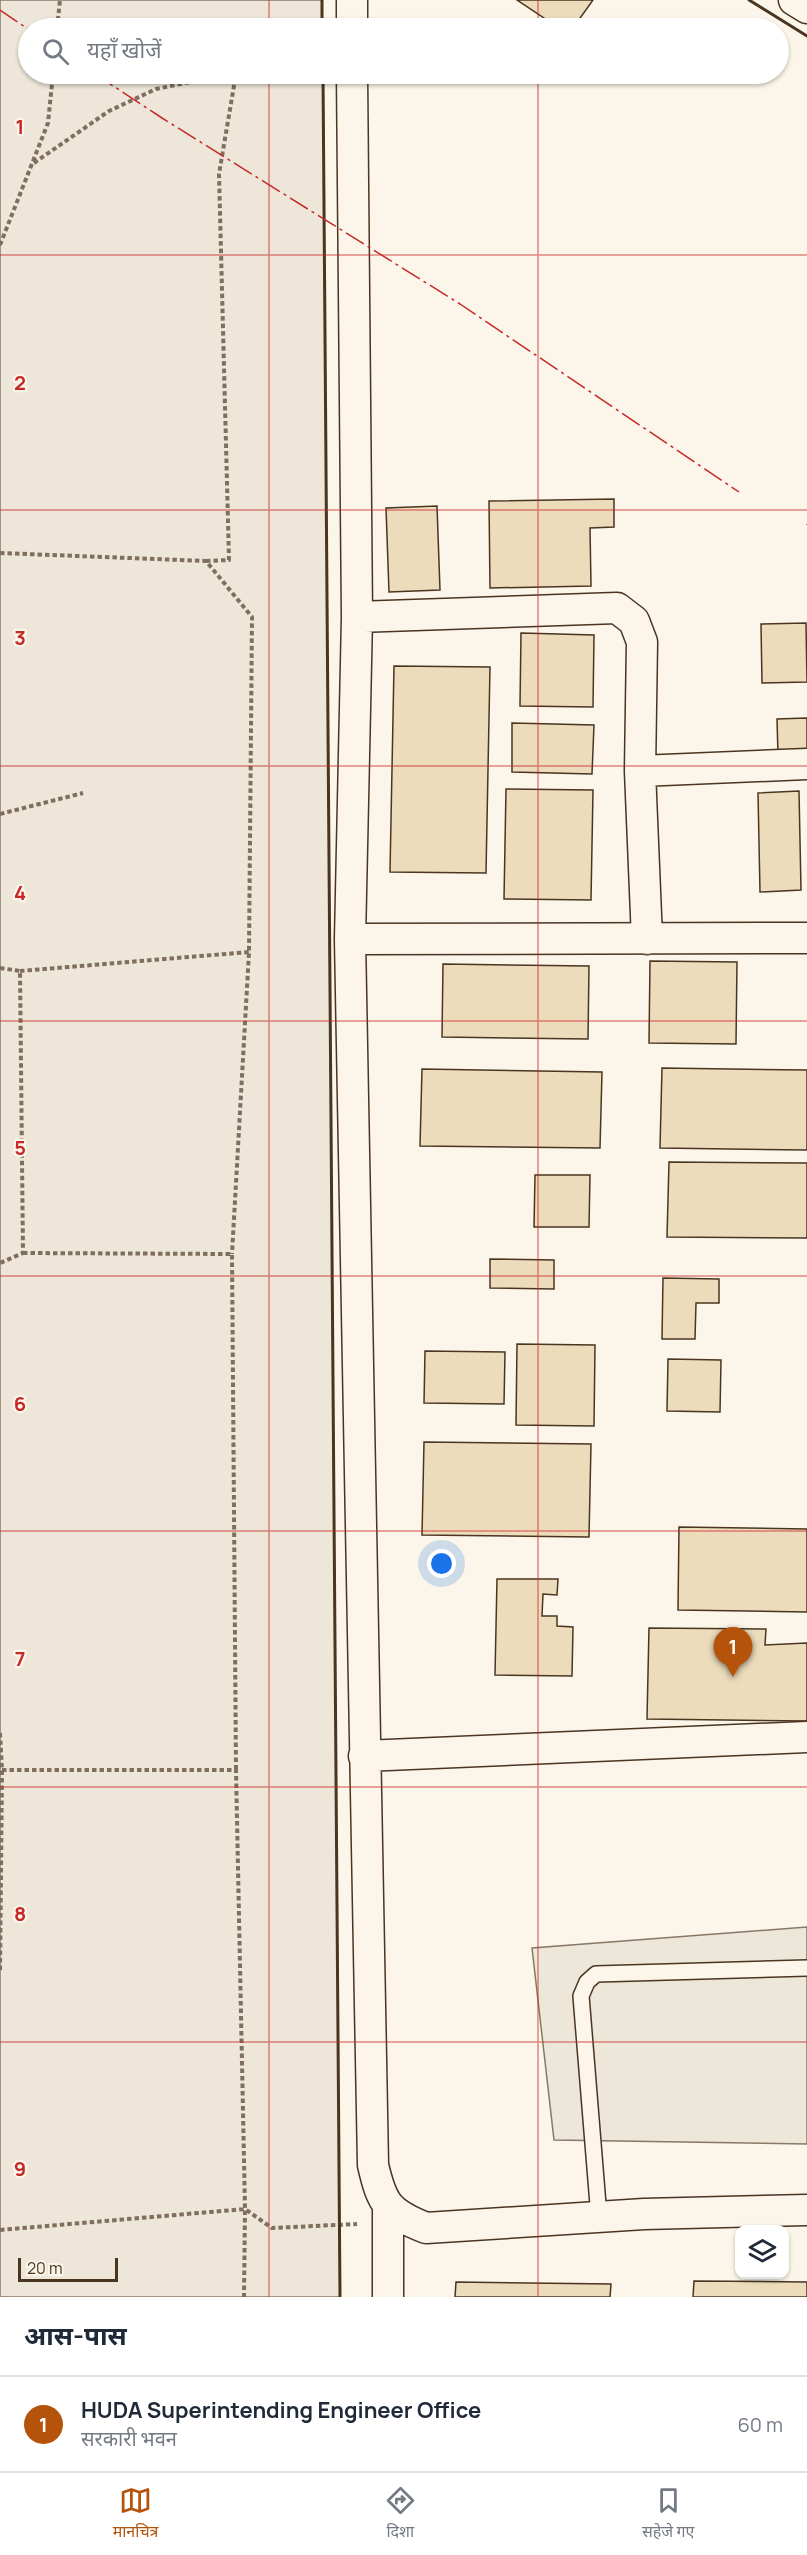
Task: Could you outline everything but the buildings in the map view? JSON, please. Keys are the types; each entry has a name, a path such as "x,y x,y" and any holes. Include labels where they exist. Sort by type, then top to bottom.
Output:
{"street":[{"path":"352,0 352,18"},
{"path":"794,0 807,8"},
{"path":"352,84 357,617 350,939 373,2165 388,2215 388,2297"},
{"path":"357,617 617,608 634,621 642,642 640,771 647,939"},
{"path":"640,771 807,764"},
{"path":"350,939 807,938"},
{"path":"364,1756 807,1737"},
{"path":"388,2215 426,2228 599,2217 807,2210"}],"lane":[{"path":"599,2217 581,1996 587,1982 596,1974 807,1968"}],"path":[{"path":"58,18 60,0"},
{"path":"0,245 48,123 52,84"},
{"path":"34,163 109,111 156,89 180,84"},
{"path":"0,553 229,561 219,174 234,84"},
{"path":"206,561 252,617 249,952 232,1254 236,1770 244,2297"},
{"path":"0,814 83,793"},
{"path":"0,968 20,971 249,952"},
{"path":"20,971 23,1253"},
{"path":"0,1263 23,1253 232,1254"},
{"path":"0,1733 2,1770 0,1973"},
{"path":"2,1770 236,1770"},
{"path":"0,2230 244,2210 272,2228 388,2215"}],"shaded area":[{"path":"0,0 322,0 322,18 18,18 18,84 323,84 340,2297 0,2297"},
{"path":"807,1927 807,2144 554,2140 532,1948"}],"wall":[{"path":"322,0 322,18"},
{"path":"749,0 778,18"},
{"path":"789,25 807,36"},
{"path":"323,84 340,2297"}],"power":[{"path":"0,10 18,22"},
{"path":"110,84 460,304 739,492"}],"place":[{"name":"HUDA Superintending Engineer Office","path":"733,1677"}]}
